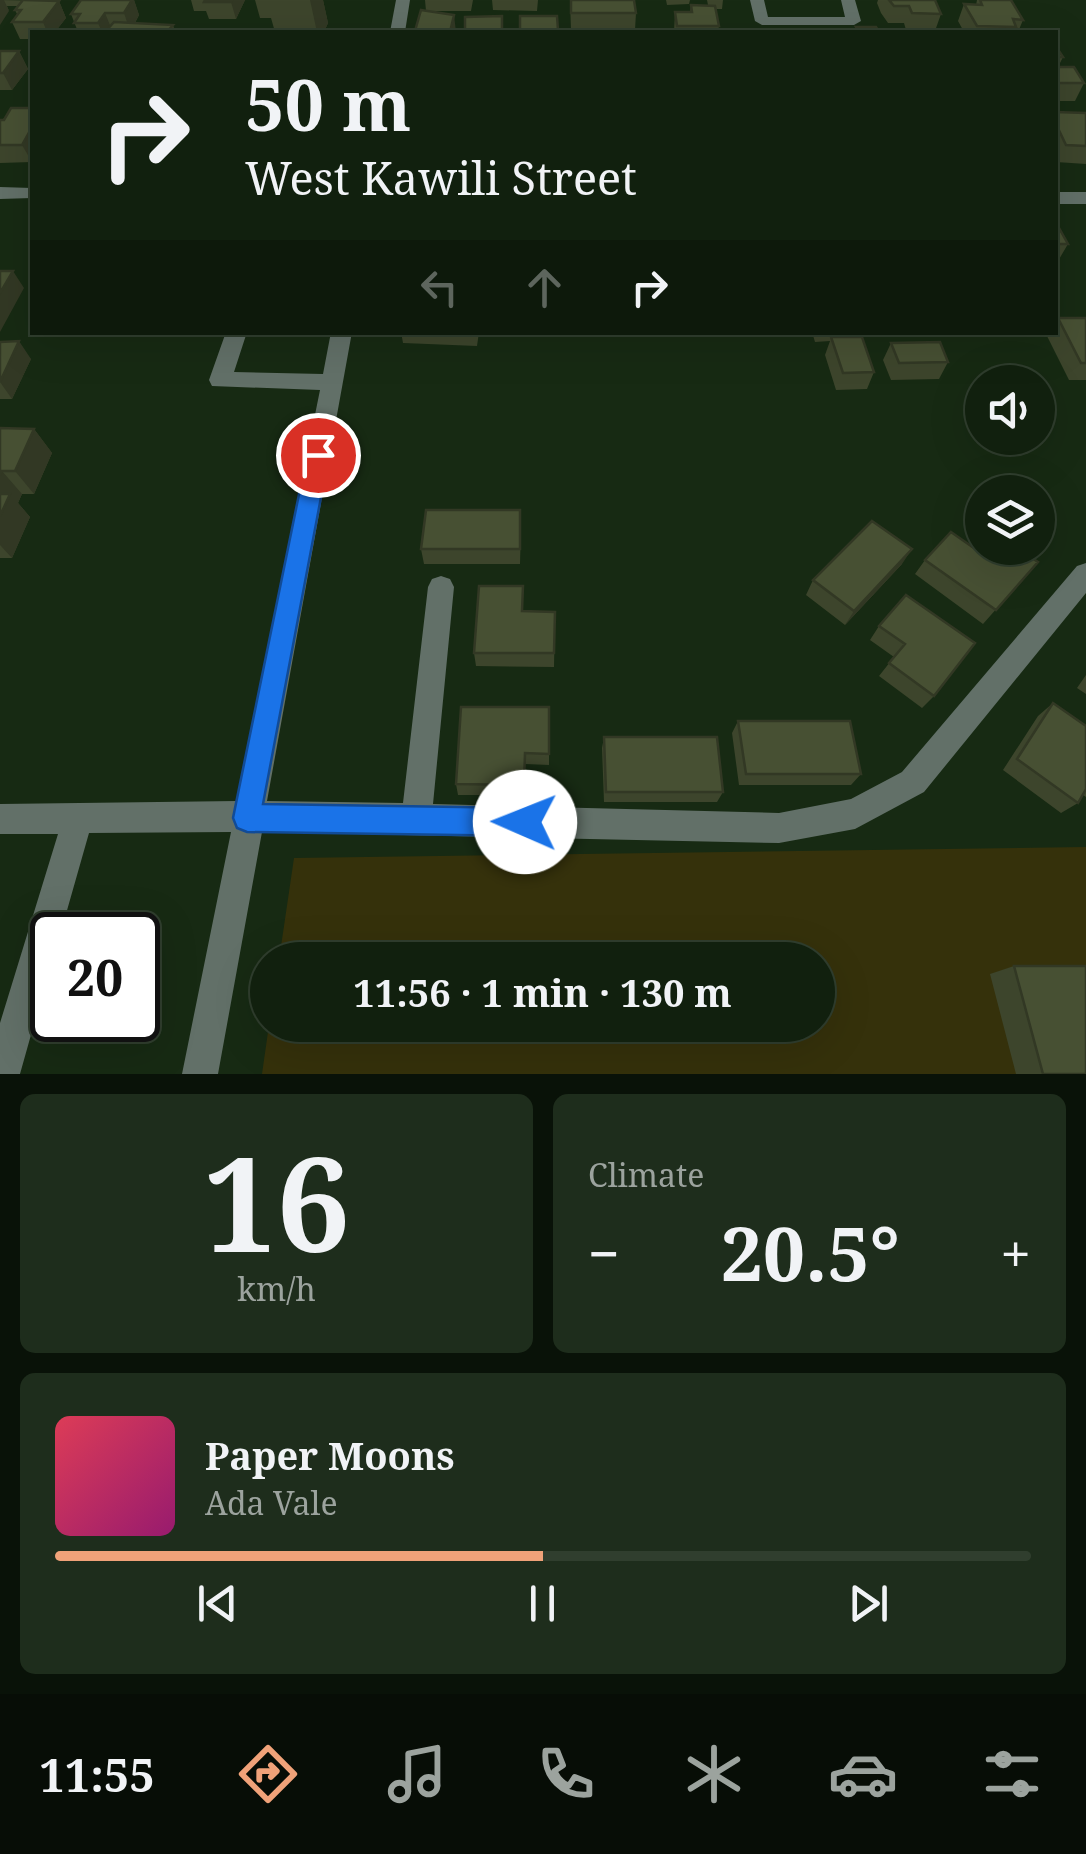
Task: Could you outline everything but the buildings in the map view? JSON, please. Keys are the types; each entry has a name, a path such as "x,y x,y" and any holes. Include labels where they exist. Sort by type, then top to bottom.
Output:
{"street":[{"path":"398,30 403,0"},
{"path":"757,0 762,21 854,21 848,0"},
{"path":"0,193 30,194"},
{"path":"1058,198 1086,198"},
{"path":"236,335 220,380 332,382"},
{"path":"200,1074 341,335"},
{"path":"0,819 416,819 779,828 855,814 913,782 1086,574"},
{"path":"416,819 441,587"},
{"path":"2,1074 78,818"}],"shaded area":[{"path":"1086,847 1086,974 1016,1074 262,1074 267,1042 835,1042 835,942 282,942 294,858"}],"route":[{"path":"318,455 247,818 525,822"}]}
